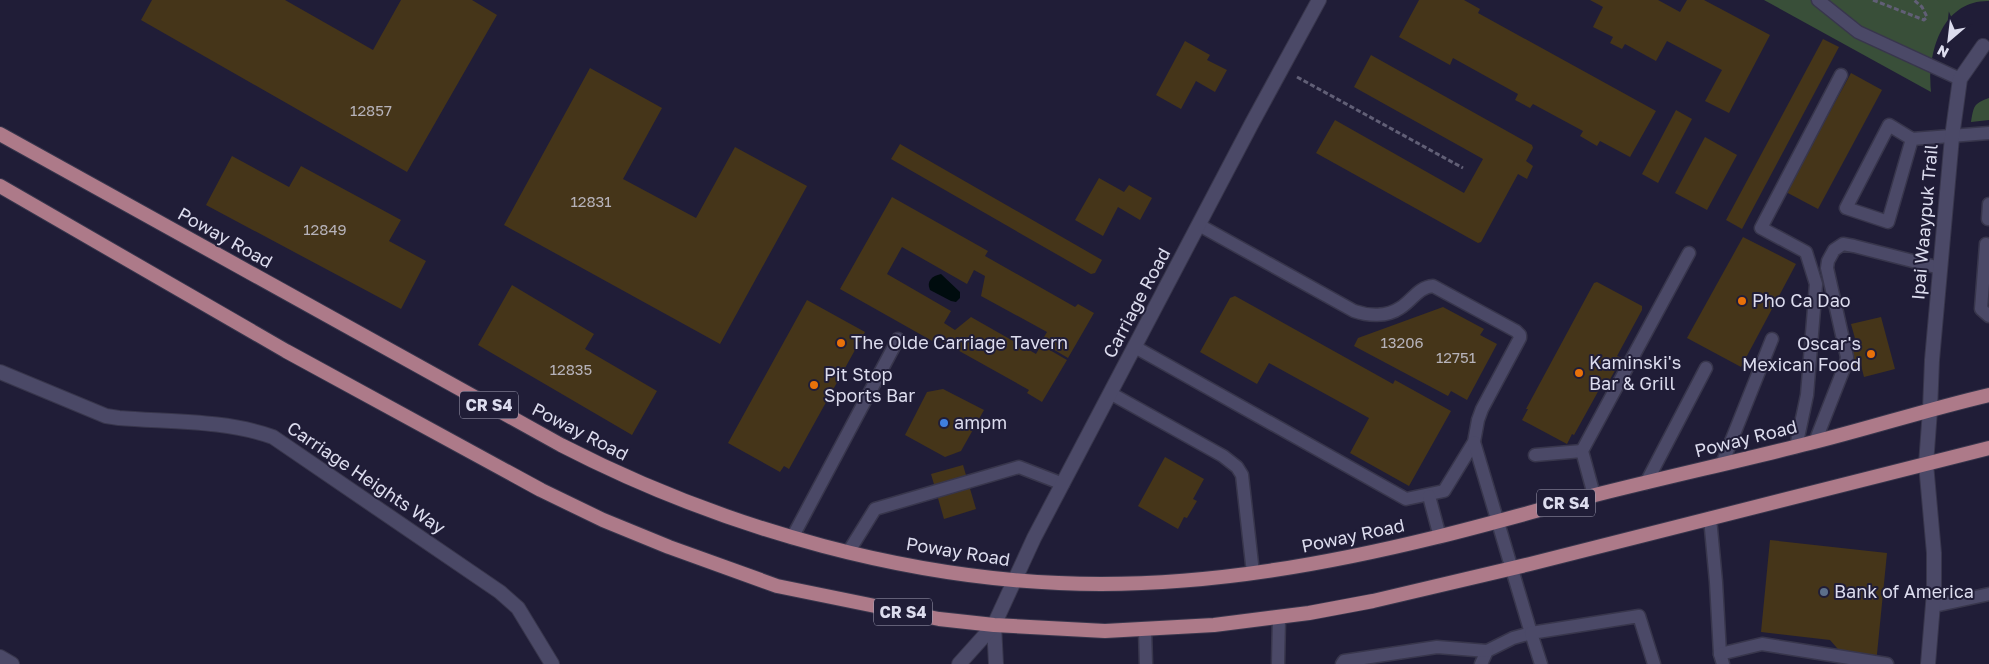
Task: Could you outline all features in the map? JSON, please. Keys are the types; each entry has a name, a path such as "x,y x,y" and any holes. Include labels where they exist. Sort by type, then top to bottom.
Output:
{"main road":[{"name":"Poway Road","path":"0,134 509,417 614,473 733,519 792,538 849,552 937,569 1015,580 1104,584 1217,578 1333,561 1440,537 1594,495 1796,447 1989,395"},
{"name":"CR S4","path":"1,188 286,351 541,490 602,520 669,547 777,586 924,617 994,626 1105,631 1214,626 1278,618 1346,606 1511,568 1989,448"}],"street":[{"name":"Carriage Road","path":"958,664 994,626 1034,538 1319,0"},
{"name":"Ipai Waaypuk Trail","path":"1928,664 1934,606 1934,553 1926,464 1940,268 1952,137 1960,79 1983,46"},
{"name":"Carriage Heights Way","path":"0,372 106,416 234,426 255,430 273,437 500,592 518,608 552,664"},
{"name":"Carriage Road","path":"994,626 996,664"},
{"path":"0,657 12,664"}],"lane":[{"path":"1818,0 1858,32 1960,79"},
{"path":"1796,447 1807,395 1816,284 1806,252 1761,228 1841,75"},
{"path":"1912,139 1888,222 1846,208 1889,125 1912,139 1989,133"},
{"path":"1988,219 1989,204"},
{"path":"1135,347 1401,497 1412,499 1444,491 1474,442 1482,409 1520,338 1516,331 1432,286 1426,287 1400,308 1392,312 1363,314 1354,311 1199,225"},
{"path":"1815,442 1846,363 1828,276 1828,261 1834,250 1843,244 1940,268"},
{"path":"1986,244 1981,309 1989,316"},
{"path":"1594,495 1582,451 1689,254"},
{"path":"1722,464 1772,339"},
{"path":"792,538 898,340"},
{"path":"1646,483 1706,368"},
{"path":"1110,393 1223,456 1237,467 1242,475 1254,573"},
{"path":"1474,442 1541,664"},
{"path":"1536,456 1582,451"},
{"path":"849,552 875,509 1019,467 1063,484"},
{"path":"1429,496 1440,537"},
{"path":"1710,518 1721,659 1762,644 1887,664"},
{"path":"1934,606 1989,594"},
{"path":"1342,664 1344,661 1437,647 1487,651 1513,638 1531,633 1638,616 1654,664"},
{"path":"1278,618 1278,664"},
{"path":"1145,630 1146,664"},
{"path":"1481,664 1487,651"}],"path":[{"path":"1873,0 1924,20 1927,17 1922,7 1914,0"},
{"path":"1282,68 1464,168"}],"green space":[{"path":"1764,0 1989,1 1973,3 1959,10 1948,20 1940,32 1932,62 1931,92"},
{"path":"1989,98 1989,120 1971,122 1975,106"}],"shaded area":[{"path":"941,274 960,292 960,298 956,302 930,290 929,282 931,279"}],"building":[{"path":"152,0 285,0 373,50 401,0 472,0 497,15 407,172 141,20"},
{"path":"1419,0 1464,0 1480,9 1478,13 1656,111 1630,157 1600,141 1597,146 1580,136 1583,131 1533,104 1530,108 1515,100 1518,94 1453,58 1450,65 1399,37"},
{"path":"1590,0 1658,0 1680,12 1687,0 1704,0 1770,35 1729,113 1705,101 1722,70 1667,41 1656,61 1625,44 1622,49 1610,43 1613,37 1593,27 1603,7"},
{"path":"1823,39 1839,47 1742,229 1726,220"},
{"path":"1185,41 1210,55 1207,60 1227,70 1215,92 1196,81 1181,109 1156,95"},
{"path":"1371,55 1532,145 1533,148 1526,161 1533,166 1527,179 1518,174 1481,242 1478,243 1316,153 1335,120 1464,193 1483,159 1354,87"},
{"path":"590,68 662,108 623,179 696,218 735,147 807,186 720,344 504,225"},
{"path":"1851,73 1882,90 1818,209 1786,192"},
{"path":"1676,110 1692,119 1658,183 1642,174"},
{"path":"1705,137 1737,155 1707,210 1675,193"},
{"path":"900,144 1102,260 1095,273 1091,274 891,159"},
{"path":"232,156 289,187 301,166 401,220 389,241 426,261 401,309 206,205"},
{"path":"1099,178 1124,192 1129,185 1152,198 1140,220 1118,207 1103,236 1075,220"},
{"path":"892,197 988,251 985,256 1075,307 1078,304 1094,313 1068,358 1041,342 1047,332 981,296 985,276 974,270 967,284 902,247 887,274 951,311 944,323 955,330 971,317 1036,354 1041,345 1067,360 1042,402 1027,393 1029,390 936,338 934,342 840,289"},
{"name":"Pho Ca Dao","path":"1743,237 1796,264 1741,367 1687,338"},
{"name":"Kaminski's Bar & Grill","path":"1597,282 1642,306 1642,310 1617,356 1622,358 1604,390 1600,388 1567,444 1522,420 1528,409 1526,409 1594,283"},
{"path":"512,285 594,334 585,349 657,391 632,435 478,345"},
{"path":"1235,296 1393,384 1395,380 1451,411 1409,486 1350,453 1369,418 1269,363 1257,384 1200,352 1230,298"},
{"path":"807,300 865,332 789,469 784,466 780,472 728,443"},
{"path":"1443,307 1484,329 1480,335 1497,344 1467,400 1451,391 1448,396 1354,346 1358,338"},
{"name":"Oscar's Mexican Food","path":"1881,317 1895,369 1864,377 1861,365 1855,367 1849,343 1856,342 1851,324"},
{"name":"ampm","path":"943,389 984,410 961,451 945,457 905,435 927,392"},
{"path":"1165,457 1204,479 1193,499 1197,501 1187,518 1184,517 1178,529 1138,506"},
{"path":"963,465 976,509 944,519 931,474"},
{"name":"Bank of America","path":"1770,540 1887,553 1876,664 1851,664 1830,640 1761,632"}],"place":[{"name":"Pho Ca Dao","path":"1742,301"},
{"name":"The Olde Carriage Tavern","path":"841,343"},
{"name":"Oscar's Mexican Food","path":"1871,354"},
{"name":"Kaminski's Bar & Grill","path":"1579,373"},
{"name":"Pit Stop Sports Bar","path":"814,385"},
{"name":"ampm","path":"944,423"},
{"name":"Bank of America","path":"1824,592"}]}
